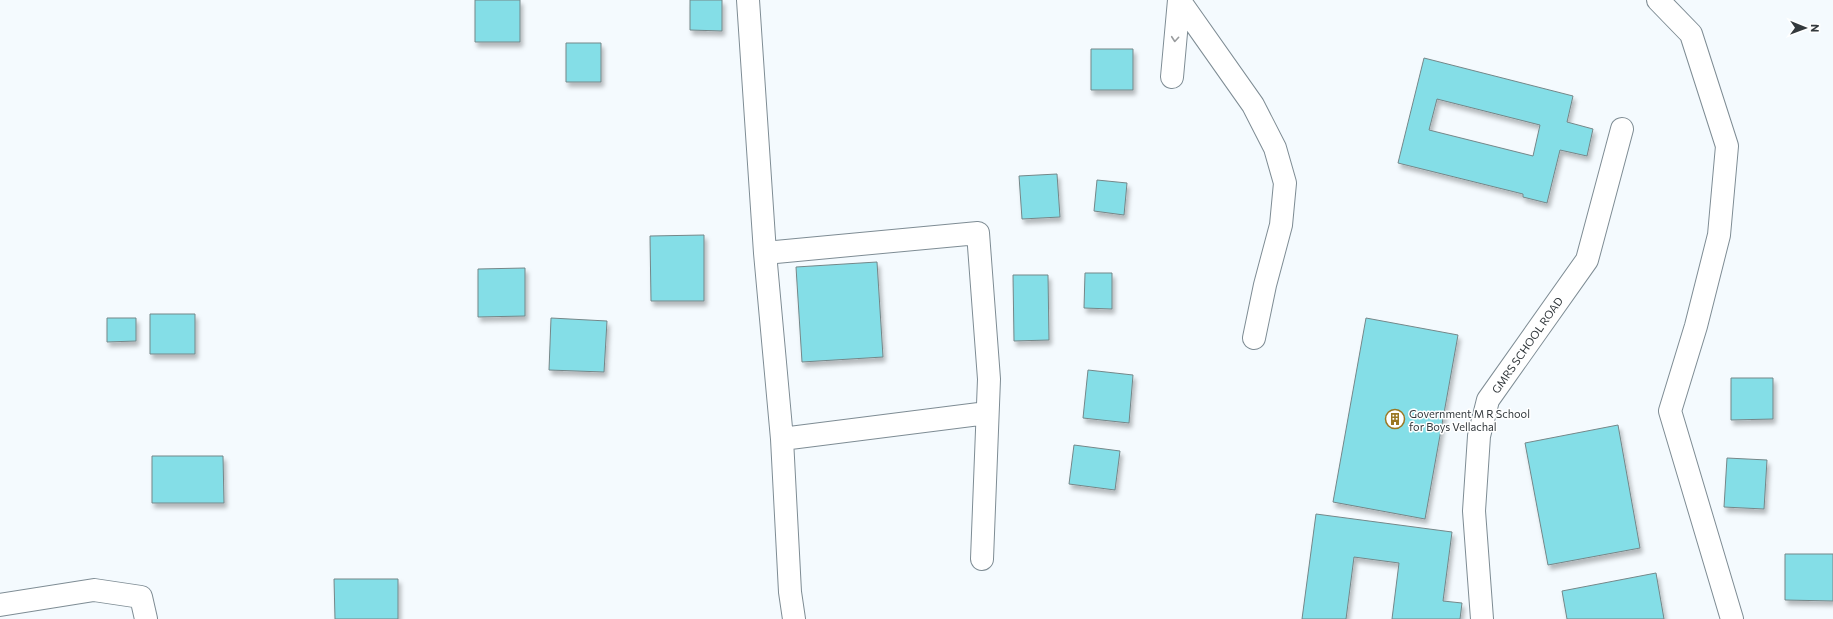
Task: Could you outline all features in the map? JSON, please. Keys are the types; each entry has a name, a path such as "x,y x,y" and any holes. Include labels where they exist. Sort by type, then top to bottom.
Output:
{"street":[{"path":"748,0 764,253 782,439 790,592 794,619"},
{"path":"1172,77 1179,0"},
{"path":"1179,0 1252,106 1275,148 1285,183 1281,225 1265,285 1254,338"},
{"path":"1658,0 1691,34 1728,146 1719,235 1696,326 1670,411 1732,619"},
{"name":"GMRS SCHOOL ROAD","path":"1482,619 1474,511 1479,436 1488,400 1587,260 1622,129"},
{"path":"764,253 978,233 989,379 982,559"},
{"path":"782,439 987,413"},
{"path":"0,605 94,590 141,597 146,619"}],"building":[{"path":"475,0 520,0 520,42 475,42"},
{"path":"690,0 722,0 722,31 690,30"},
{"path":"566,43 601,43 601,82 566,82"},
{"path":"1091,49 1133,49 1133,90 1091,90"},
{"path":"1424,58 1573,96 1567,122 1593,129 1587,156 1560,150 1547,203 1523,197 1523,194 1398,163","holes":["1437,99 1540,125 1533,156 1429,130"]},
{"path":"1057,174 1060,217 1022,219 1019,176"},
{"path":"1097,180 1127,183 1124,215 1094,211"},
{"path":"704,235 704,301 651,301 650,236"},
{"path":"877,262 883,357 802,362 796,267"},
{"path":"525,268 525,316 478,317 478,269"},
{"path":"1085,273 1112,273 1112,309 1084,308"},
{"path":"1013,275 1048,275 1049,340 1014,341"},
{"path":"150,314 195,314 195,354 150,354"},
{"path":"107,318 136,318 136,341 107,342"},
{"path":"551,318 607,321 604,372 549,370"},
{"name":"Government M R School for Boys Vellachal","path":"1366,318 1458,335 1425,519 1333,502"},
{"path":"1088,370 1133,375 1129,423 1083,418"},
{"path":"1731,378 1773,378 1773,419 1731,420"},
{"path":"1618,425 1640,548 1548,565 1525,443"},
{"path":"1074,445 1120,451 1115,490 1069,484"},
{"path":"152,456 223,456 224,503 152,503"},
{"path":"1727,458 1767,460 1764,509 1724,507"},
{"path":"1316,514 1452,532 1443,601 1462,603 1460,619 1392,619 1399,563 1354,557 1346,619 1302,619"},
{"path":"1785,554 1833,554 1833,601 1785,600"},
{"path":"1656,573 1664,619 1567,619 1562,591"},
{"path":"334,579 398,579 398,619 335,619"}],"place":[{"name":"Government M R School for Boys Vellachal","path":"1395,419"}]}
